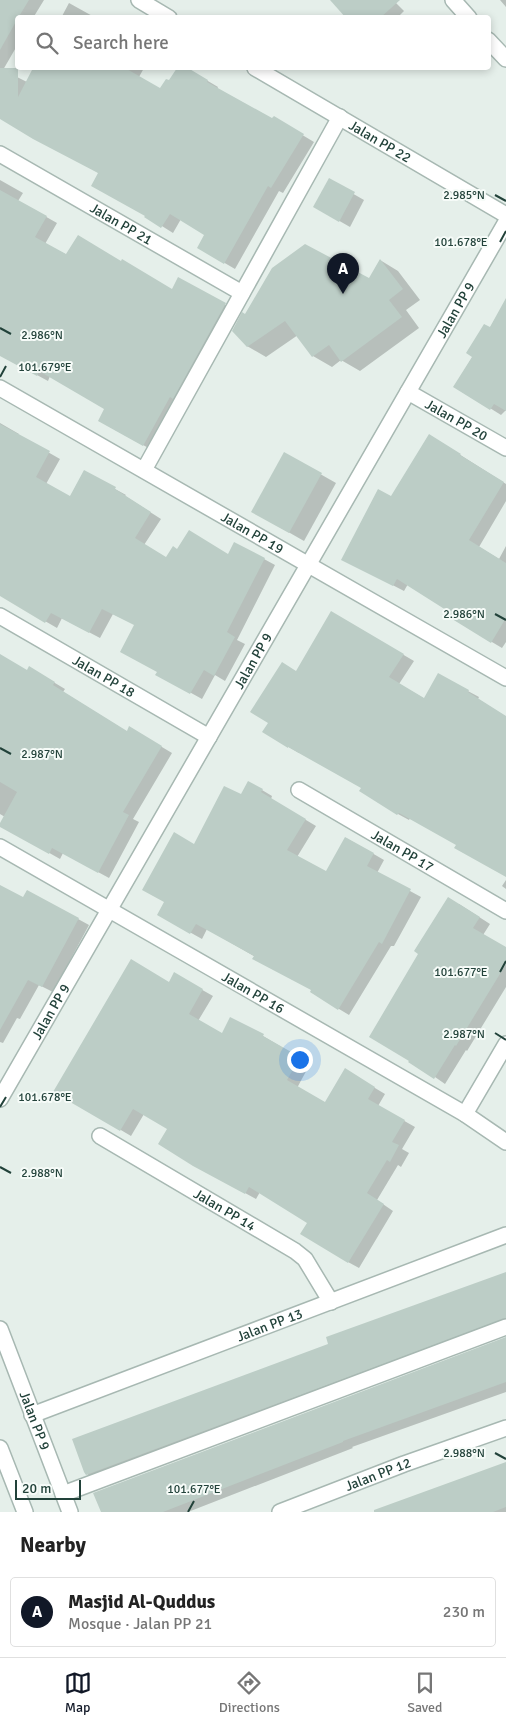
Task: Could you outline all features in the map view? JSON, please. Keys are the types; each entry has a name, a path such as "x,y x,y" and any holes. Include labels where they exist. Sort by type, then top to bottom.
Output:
{"street":[{"path":"138,0 164,15"},
{"path":"453,0 466,15"},
{"path":"491,43 506,59"},
{"name":"Jalan PP 22","path":"258,70 506,215"},
{"path":"144,470 340,117"},
{"name":"Jalan PP 21","path":"0,154 242,294"},
{"name":"Jalan PP 9","path":"0,1099 4,1083 109,910 506,222"},
{"name":"Jalan PP 19","path":"0,388 506,678"},
{"name":"Jalan PP 20","path":"408,392 506,448"},
{"name":"Jalan PP 18","path":"0,616 209,736"},
{"name":"Jalan PP 17","path":"299,790 506,911"},
{"name":"Jalan PP 16","path":"0,847 465,1114 506,1142"},
{"path":"465,1114 506,1044"},
{"name":"Jalan PP 14","path":"100,1136 295,1251 305,1259 331,1302"},
{"name":"Jalan PP 13","path":"32,1415 506,1235"},
{"path":"63,1494 506,1327"},
{"name":"Jalan PP 9","path":"0,1329 70,1512"},
{"name":"Jalan PP 12","path":"280,1512 404,1464 506,1428"},
{"path":"0,1448 25,1512"}],"building":[{"path":"0,0 29,0 20,15 15,15 15,23 0,50"},
{"path":"330,0 400,0 383,15 343,15"},
{"path":"0,68 15,68 15,70 18,70 18,97 32,70 128,70 160,88 166,79 169,80 176,70 191,70 208,80 207,82 272,118 274,116 304,134 271,188 268,186 224,264 197,248 204,235 170,214 161,228 145,216 91,186 98,173 33,139 0,119"},
{"path":"329,178 355,192 339,222 313,207"},
{"path":"0,190 47,216 35,237 66,254 78,235 172,289 178,277 226,303 173,399 170,397 143,446 98,421 104,409 39,371 37,376 0,356"},
{"path":"305,244 369,278 380,259 403,289 389,300 402,317 341,362 329,345 312,357 285,321 247,347 232,331 242,312 245,314 272,268"},
{"path":"506,298 506,411 494,404 490,410 453,387 472,357 466,353 484,324 490,327"},
{"path":"0,424 50,451 36,477 70,496 84,470 116,487 115,489 151,512 135,538 166,557 173,546 177,549 189,530 228,554 234,542 265,558 227,632 235,637 214,676 204,670 190,694 155,675 157,672 120,652 134,625 102,609 89,633 51,613 45,623 0,596"},
{"path":"429,434 504,482 469,540 506,563 506,618 491,643 444,614 446,610 397,579 393,586 341,560 378,489 391,496"},
{"path":"284,452 322,473 289,533 251,512"},
{"path":"331,611 404,654 389,677 424,698 438,673 469,690 468,692 506,716 506,877 454,848 456,845 399,813 397,815 359,791 361,788 262,732 268,723 250,712 282,662 296,671"},
{"path":"0,654 27,670 29,666 55,682 53,685 127,731 129,726 162,746 123,812 129,815 98,873 52,848 49,854 0,827 0,823 17,792 0,782"},
{"path":"248,781 263,789 261,792 306,819 287,850 326,871 345,837 374,853 367,866 411,889 382,944 379,942 338,1010 310,992 311,990 252,959 254,956 196,924 190,934 157,915 164,902 142,890 174,832 194,844 224,786 241,794"},
{"path":"0,885 23,897 27,890 79,918 42,987 28,980 0,1030"},
{"path":"448,897 480,917 473,928 506,947 506,964 434,1079 409,1061 369,1037 418,954 414,951"},
{"path":"131,959 169,982 174,972 203,989 189,1014 222,1033 230,1017 264,1034 263,1036 300,1057 287,1080 325,1102 345,1068 375,1087 368,1099 405,1120 392,1142 399,1145 390,1162 387,1160 367,1193 384,1204 348,1263 300,1234 307,1223 249,1187 245,1194 193,1166 158,1144 167,1129 133,1109 120,1131 53,1092"},
{"path":"506,1272 506,1318 86,1475 84,1472 72,1439 328,1344 326,1337"},
{"path":"506,1337 506,1382 343,1441 163,1512 101,1512 93,1493"},
{"path":"506,1462 506,1507 493,1512 374,1512 374,1510"}],"place":[{"name":"Masjid Al-Quddus","path":"343,294"}]}
